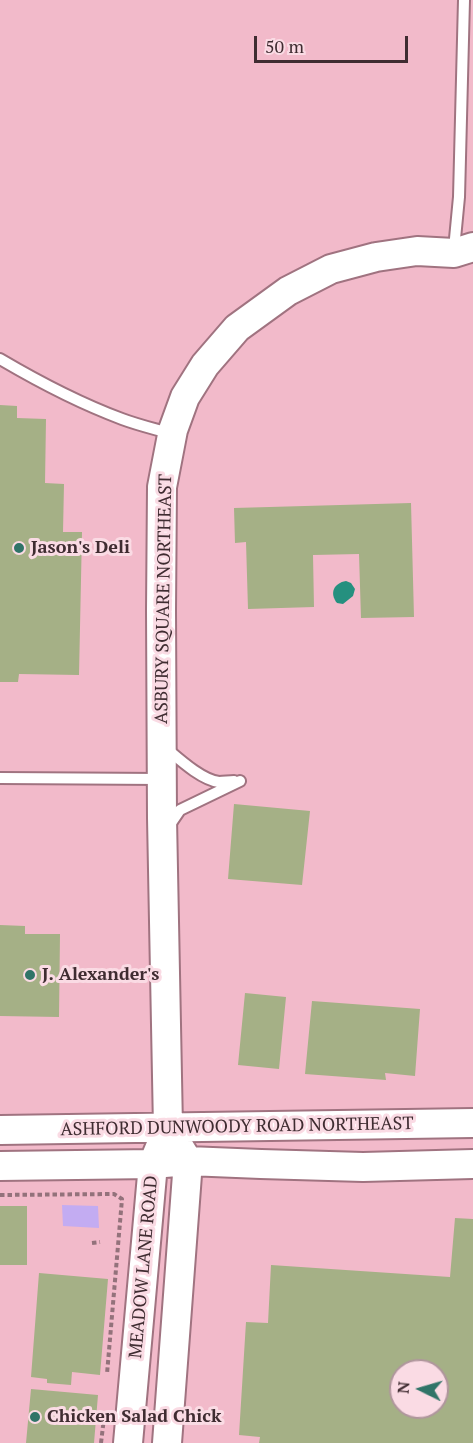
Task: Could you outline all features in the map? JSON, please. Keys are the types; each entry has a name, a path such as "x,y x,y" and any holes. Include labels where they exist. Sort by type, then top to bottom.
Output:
{"street":[{"name":"ASBURY SQUARE NORTHEAST","path":"168,1128 161,610 162,487 172,434 186,397 205,364 237,328 288,291 331,269 376,257 417,251 467,254"},
{"name":"ASHFORD DUNWOODY ROAD NORTHEAST","path":"0,1130 473,1123"},
{"path":"168,1128 188,1161"},
{"name":"MEADOW LANE ROAD","path":"128,1443 153,1164 168,1128"},
{"name":"ASHFORD DUNWOODY ROAD NORTHEAST","path":"0,1166 153,1164 188,1161 363,1167 473,1164"},
{"name":"MEADOW LANE ROAD","path":"167,1443 188,1161"}],"lane":[{"path":"464,0 459,197 467,254"},
{"path":"0,359 36,380 95,408 124,420 172,434"},
{"path":"162,745 206,777 218,782 240,781 180,810 163,836"},
{"path":"0,778 162,779"}],"path":[{"path":"0,1195 114,1194 122,1199 107,1380"},
{"path":"92,1243 100,1242"},
{"path":"101,1443 104,1412"}],"shaded area":[{"path":"0,0 473,0 473,1443 0,1443"},
{"path":"346,581 351,583 355,589 353,596 343,604 337,603 333,596 334,589 338,584"},
{"path":"62,1205 98,1206 99,1228 63,1226"}],"building":[{"path":"0,405 17,406 17,418 46,419 45,483 64,484 63,532 82,532 79,675 19,674 18,682 0,682"},
{"path":"411,503 414,617 361,618 359,554 313,555 314,607 248,609 246,542 235,543 234,508"},
{"path":"234,804 310,811 302,885 228,879"},
{"name":"J. Alexander's","path":"0,925 25,926 25,934 60,934 59,1017 0,1016"},
{"path":"245,993 286,997 279,1069 238,1065"},
{"path":"312,1001 420,1009 415,1076 385,1073 386,1080 305,1074"},
{"path":"0,1206 27,1206 27,1265 0,1265"},
{"path":"455,1218 473,1219 473,1443 259,1443 260,1437 239,1435 246,1322 268,1323 271,1265 450,1277"},
{"path":"39,1273 108,1279 100,1375 72,1372 71,1385 47,1383 47,1379 31,1377"},
{"path":"31,1389 98,1395 94,1443 26,1443"}],"place":[{"name":"Jason's Deli","path":"19,548"},
{"name":"J. Alexander's","path":"30,975"},
{"name":"Chicken Salad Chick","path":"35,1417"}]}
